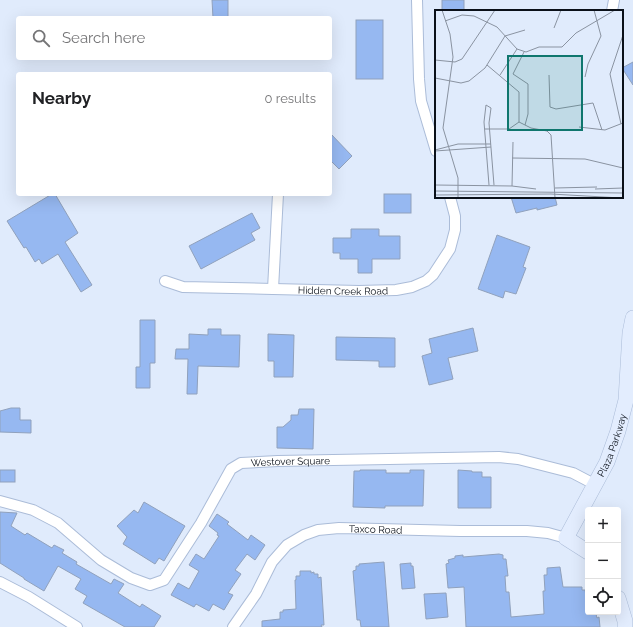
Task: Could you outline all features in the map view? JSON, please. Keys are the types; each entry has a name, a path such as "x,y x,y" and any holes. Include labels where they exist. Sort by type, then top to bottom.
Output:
{"street":[{"path":"417,0 421,101 435,148"},
{"path":"612,10 614,0"},
{"path":"273,289 278,196"},
{"name":"Hidden Creek Road","path":"165,281 183,287 359,291 396,290 412,287 426,281 433,275 450,249 455,230 455,216 450,198"},
{"name":"Plaza Parkway","path":"566,538 607,462 618,431 626,400 630,333 633,318"},
{"name":"Westover Square","path":"0,501 33,510 58,523 101,560 131,578 150,585 164,580 201,523 231,469 240,464 286,461 499,457 518,459 572,473 594,484"},
{"name":"Taxco Road","path":"233,627 256,594 276,557 287,545 304,535 318,530 339,528 527,531 548,533 566,538"},
{"path":"566,538 585,550"},
{"path":"0,582 29,597 76,627"},
{"path":"621,608 625,621 625,627"}],"building":[{"path":"212,0 228,0 228,16 213,16"},
{"path":"442,0 464,0 464,10 442,10"},
{"path":"356,20 383,20 383,79 356,79"},
{"path":"633,62 633,85 623,70 623,67"},
{"path":"332,135 352,156 339,169 332,162"},
{"path":"384,194 411,194 411,213 384,213"},
{"path":"49,196 56,196 78,233 65,242 92,285 81,292 58,254 42,264 39,259 35,262 7,221"},
{"path":"511,198 555,198 557,205 516,213"},
{"path":"252,213 260,228 251,233 255,240 201,269 189,246"},
{"path":"351,229 379,229 379,236 400,236 400,259 372,259 372,273 358,273 358,259 340,259 340,253 333,253 333,238 351,238"},
{"path":"497,235 530,247 523,267 526,268 516,294 505,291 503,298 478,289"},
{"path":"140,320 155,320 155,363 150,363 150,388 136,388 136,367 140,367"},
{"path":"473,328 478,351 448,358 453,379 429,385 422,356 432,353 429,339"},
{"path":"208,329 221,329 221,335 240,335 239,367 198,366 197,394 187,394 188,359 175,359 176,349 189,349 189,334 208,335"},
{"path":"268,334 294,335 293,377 274,377 274,361 268,361"},
{"path":"336,337 395,338 395,367 379,367 379,361 336,360"},
{"path":"11,408 20,408 20,420 31,420 31,433 0,432 0,411"},
{"path":"299,409 314,409 313,449 277,448 277,427 283,427 291,420 291,415 298,415"},
{"path":"0,470 15,470 15,482 0,482"},
{"path":"386,470 386,473 410,473 410,470 424,470 423,506 385,506 385,508 353,507 354,471"},
{"path":"458,470 482,472 482,477 491,477 491,508 458,508"},
{"path":"144,502 185,526 164,561 159,558 155,564 123,544 127,537 117,526 134,510 138,513"},
{"path":"0,512 17,513 11,526 25,535 27,533 52,548 54,545 64,550 62,553 77,562 76,564 111,584 114,579 124,584 118,593 140,607 142,604 161,616 154,627 125,627 83,603 87,596 75,589 81,579 58,566 44,591 0,563"},
{"path":"217,514 229,522 227,524 248,540 251,535 265,545 255,560 247,554 235,570 241,574 228,593 233,595 224,610 213,604 209,611 196,604 194,607 171,595 178,583 189,589 199,571 189,565 196,554 204,559 219,536 217,535 218,533 209,526"},
{"path":"463,555 463,557 503,555 503,559 506,559 508,576 505,576 506,592 509,592 511,617 544,614 544,575 547,575 547,568 560,567 563,587 582,587 582,590 585,590 585,615 596,615 597,618 599,617 600,627 466,627 464,587 448,588 446,564 449,563 448,560 455,558 455,556"},
{"path":"384,562 389,627 361,627 360,620 357,620 353,571 356,570 356,566 359,566 359,564"},
{"path":"411,563 411,566 413,566 415,588 402,589 400,564"},
{"path":"300,571 311,571 311,573 314,572 314,574 318,574 318,578 321,577 324,625 321,625 322,627 262,627 262,621 280,619 280,612 283,612 283,610 296,609 295,580 296,576 300,576"},
{"path":"446,593 448,617 426,619 424,594"}]}
